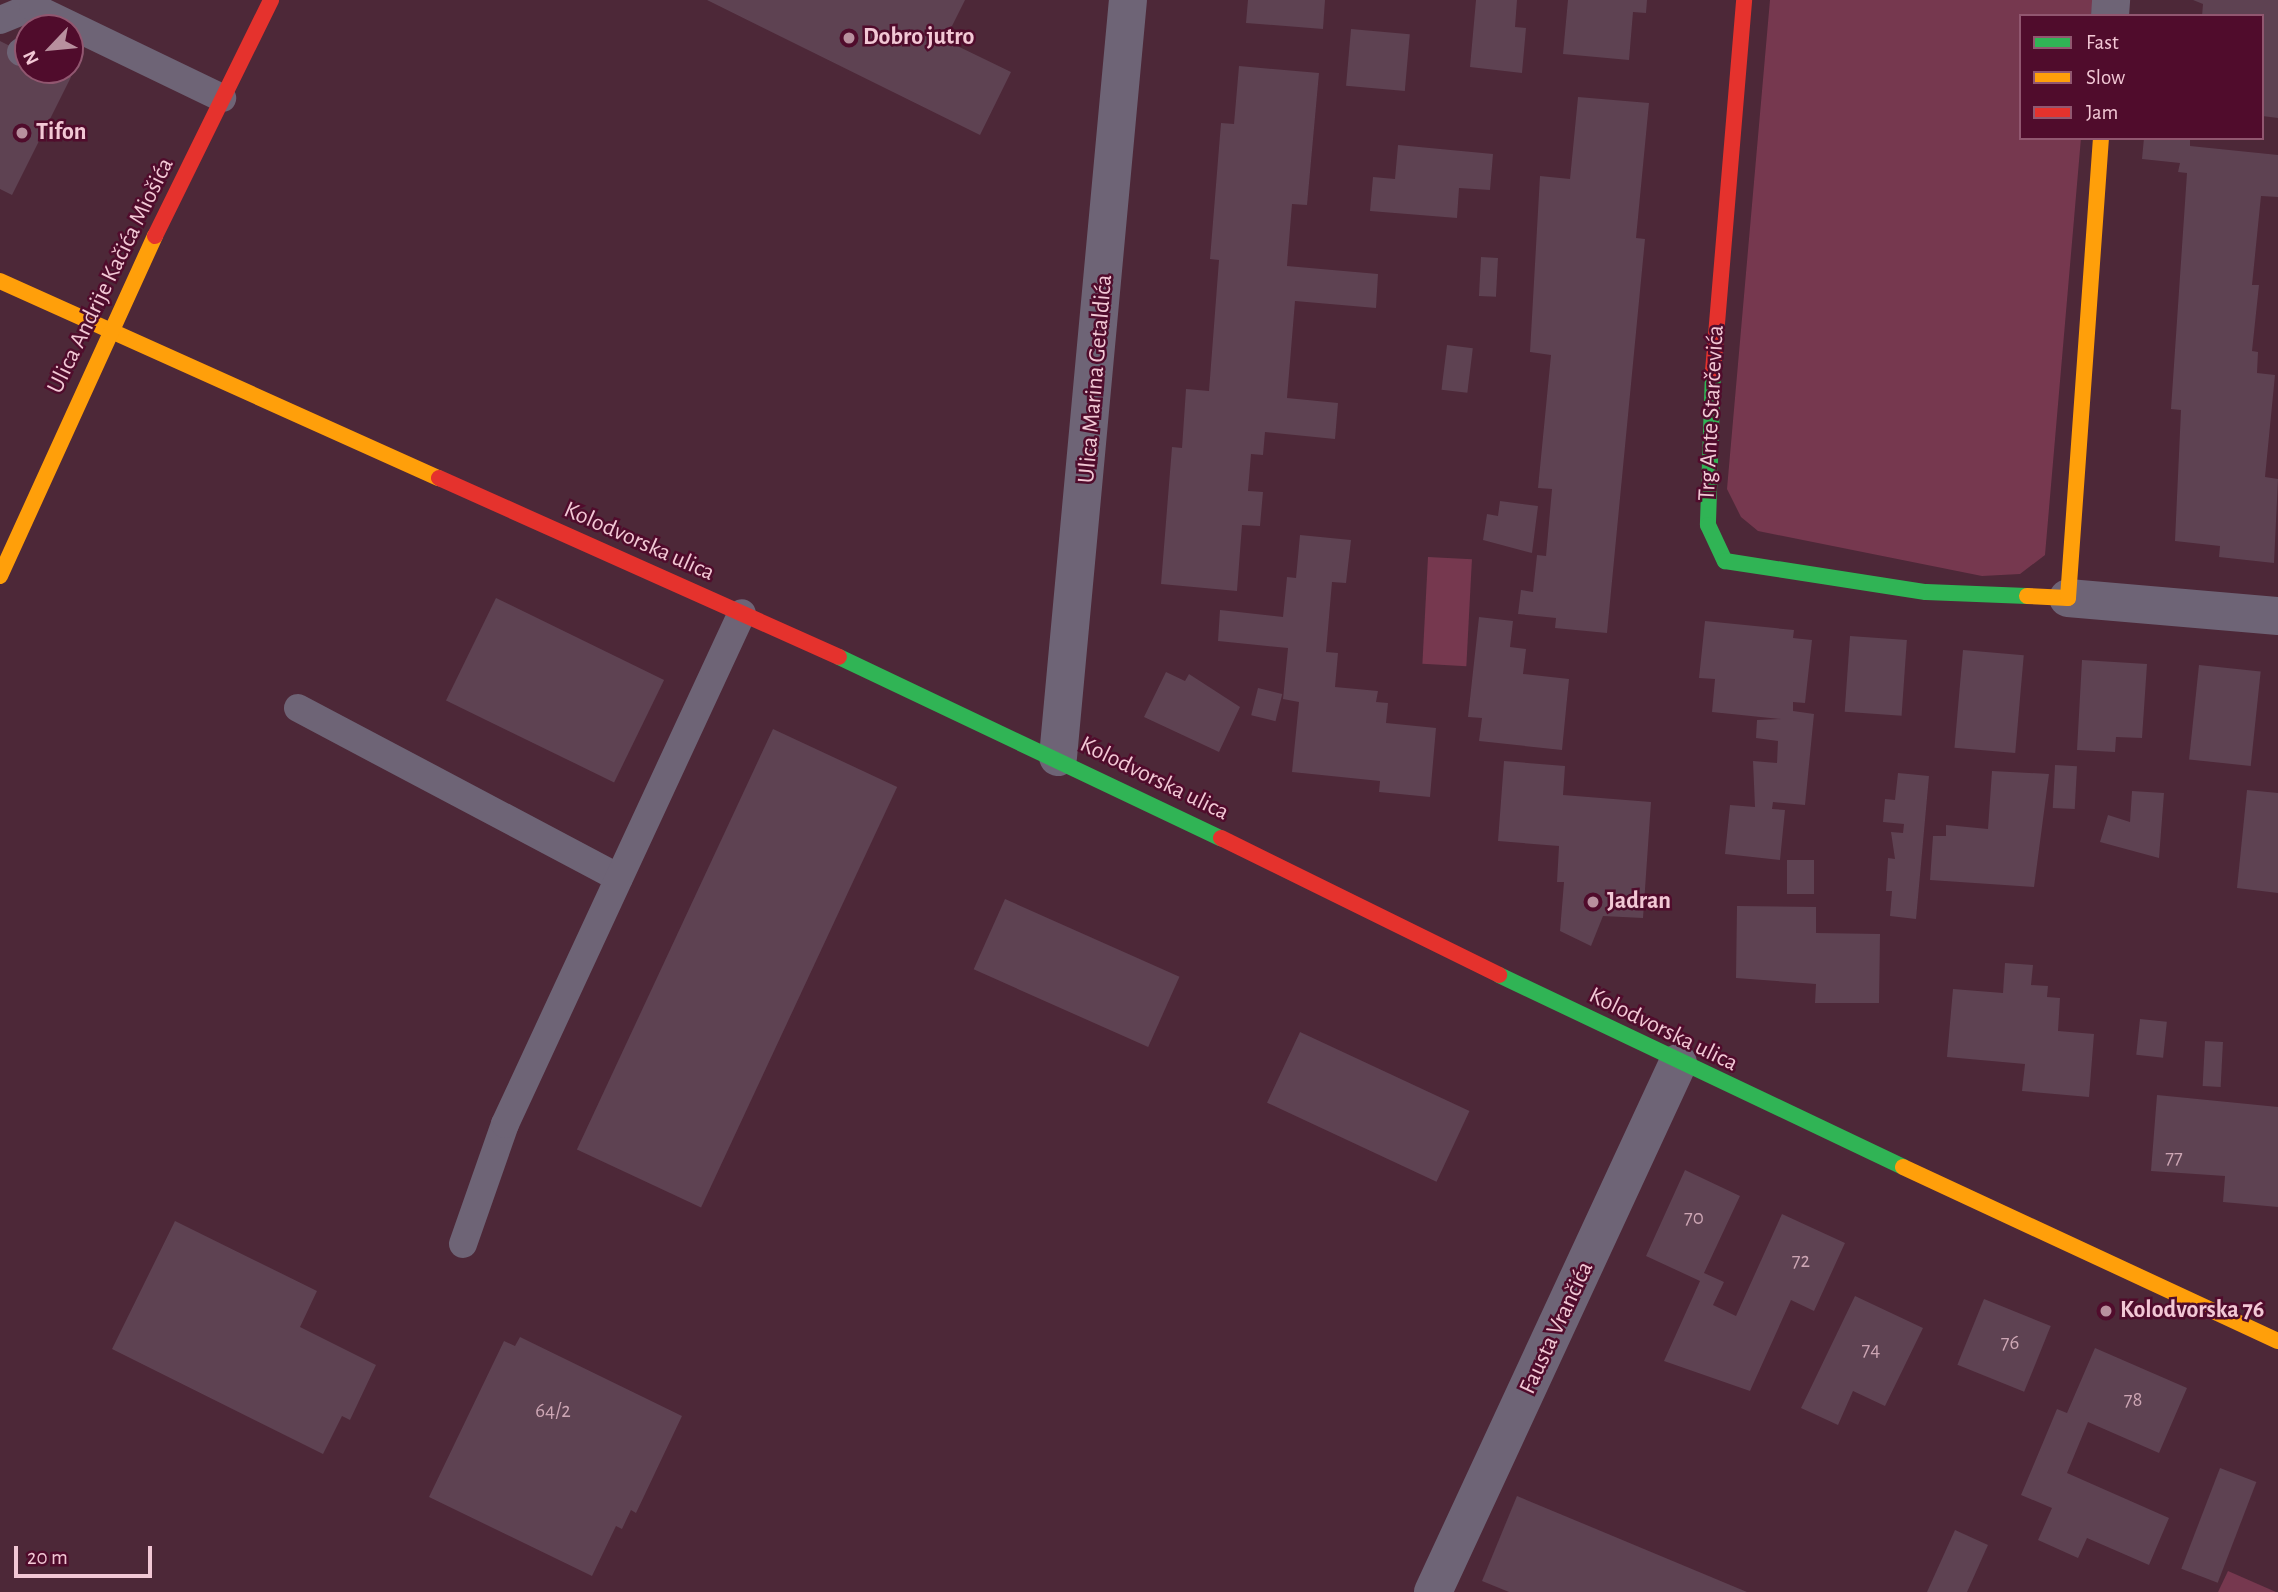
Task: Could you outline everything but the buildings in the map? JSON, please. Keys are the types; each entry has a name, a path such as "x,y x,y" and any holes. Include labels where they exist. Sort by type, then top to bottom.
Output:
{"street":[{"name":"Ulica Andrije Kačića Miošića","path":"0,576 109,329 271,0"},
{"name":"Ulica Marina Getaldića","path":"1058,757 1128,0"},
{"name":"Trg Ante Starčevića","path":"1744,0 1721,225 1706,489 1714,547 1725,561 1926,592 2068,598 2278,616"},
{"path":"2068,598 2101,140"},
{"name":"Kolodvorska ulica","path":"0,281 1058,757 1678,1063 2278,1341"},
{"name":"Fausta Vrančića","path":"1433,1592 1678,1063"}],"lane":[{"path":"0,20 24,4 44,14"},
{"path":"84,33 222,98"},
{"path":"463,1244 505,1124 742,613"},
{"path":"298,708 619,878"}],"shaded area":[{"path":"1770,0 2093,0 2091,14 2019,14 2019,140 2081,140 2045,555 2020,574 1982,576 1758,531 1741,517 1727,489"},
{"path":"1428,557 1472,559 1466,666 1422,664"},
{"path":"2228,1571 2276,1592 2218,1592"}],"traffic: fast":[{"path":"1713,371 1708,525 1725,561 1926,592 2027,596"},
{"path":"839,657 1221,838"},
{"path":"1499,975 1903,1167"}],"traffic: slow":[{"path":"2027,596 2068,598 2101,140"},
{"path":"0,576 155,236"},
{"path":"0,281 439,478"},
{"path":"1903,1167 2278,1341"}],"traffic: jam":[{"path":"155,236 271,0"},
{"path":"1713,371 1744,0"},
{"path":"439,478 839,657"},
{"path":"1221,838 1499,975"}],"place":[{"name":"Dobro jutro","path":"849,38"},
{"name":"Tifon","path":"22,133"},
{"name":"Jadran","path":"1593,902"},
{"name":"Kolodvorska 76","path":"2106,1311"}]}
